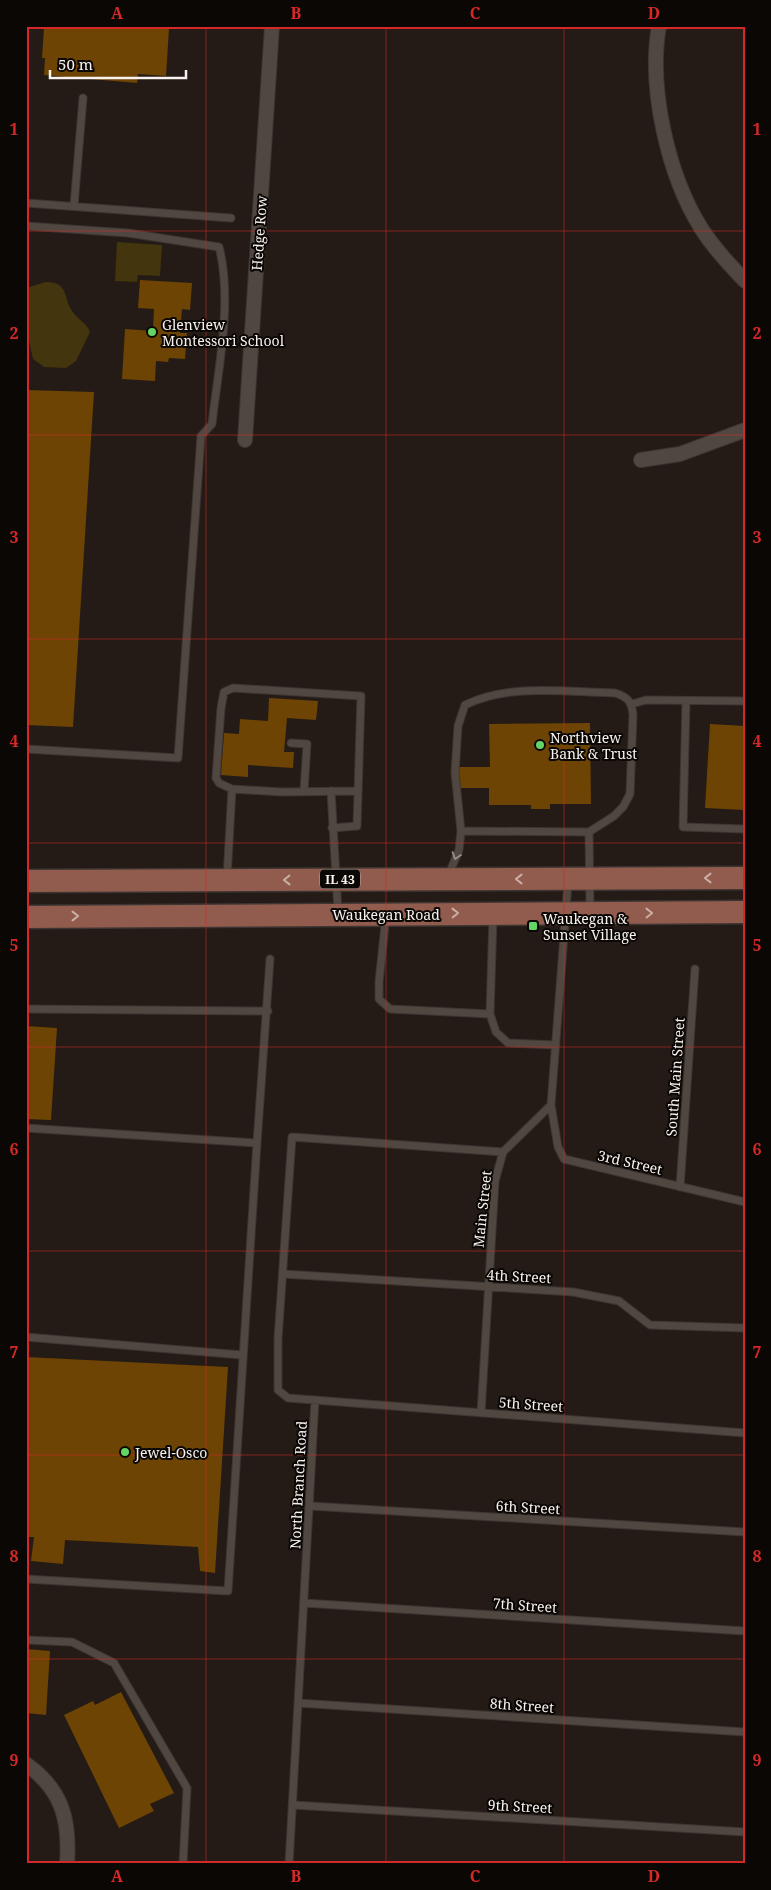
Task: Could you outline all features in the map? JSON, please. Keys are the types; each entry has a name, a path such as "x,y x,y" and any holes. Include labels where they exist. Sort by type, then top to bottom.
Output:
{"main road":[{"name":"IL 43","path":"26,881 745,878"},
{"path":"328,880 328,914"},
{"name":"Waukegan Road","path":"26,917 745,912"}],"street":[{"name":"Hedge Row","path":"245,440 272,26"},
{"path":"659,26 657,87 664,137 677,180 701,228 745,281"},
{"path":"641,460 680,454 745,430"},
{"path":"26,1764 41,1775 61,1803 69,1834 67,1864"}],"lane":[{"path":"74,206 83,98"},
{"path":"26,203 231,218"},
{"path":"26,226 128,233 218,247 223,262 224,306 212,424 201,436 178,758 26,749"},
{"path":"332,828 357,826 356,791 361,696 233,688 224,692 222,696 216,766 219,783 232,789 356,791"},
{"path":"447,879 459,850 461,831 455,772 458,726 465,705 483,696 504,692 615,693 626,696 632,704 633,716 630,794 623,807 614,816 589,832 461,831"},
{"path":"632,704 646,700 745,701"},
{"path":"686,701 683,827 745,829"},
{"path":"291,742 307,744 304,791"},
{"path":"227,881 232,789"},
{"path":"328,880 332,828 331,791"},
{"path":"589,832 590,913"},
{"path":"315,1400 288,1398 278,1390 282,1274 292,1138 502,1152 551,1105 568,880"},
{"path":"493,913 490,1014 496,1032 508,1043 556,1045"},
{"path":"386,914 378,982 379,999 390,1009 490,1014"},
{"path":"26,1579 228,1591 242,1355 268,1011 270,959"},
{"name":"South Main Street","path":"680,1187 695,969"},
{"path":"26,1009 268,1011"},
{"name":"3rd Street","path":"551,1105 558,1147 564,1159 745,1202"},
{"path":"26,1128 257,1143"},
{"name":"Main Street","path":"481,1413 495,1181 502,1152"},
{"name":"4th Street","path":"282,1274 574,1292 619,1301 650,1325 745,1328"},
{"path":"26,1336 242,1355"},
{"name":"5th Street","path":"315,1400 745,1433"},
{"name":"North Branch Road","path":"289,1864 315,1400"},
{"name":"6th Street","path":"310,1506 745,1532"},
{"name":"7th Street","path":"304,1603 745,1631"},
{"path":"26,1640 72,1642 114,1664 187,1788 183,1864"},
{"name":"8th Street","path":"298,1704 745,1732"},
{"name":"9th Street","path":"293,1805 745,1832"}],"shaded area":[{"path":"117,242 162,245 160,276 138,275 137,282 115,281"},
{"path":"46,282 62,287 72,311 87,326 90,332 76,361 66,368 44,367 33,359 26,328 26,288"}],"building":[{"path":"47,26 169,28 166,76 138,74 137,83 44,75 45,58 42,58 44,28 47,29"},
{"name":"Glenview Montessori School","path":"140,280 192,283 190,310 182,309 180,333 187,333 185,359 169,358 168,362 156,361 155,381 122,379 125,329 153,331 154,309 138,308"},
{"path":"26,390 94,392 73,727 26,725"},
{"path":"269,698 318,701 316,720 287,718 284,752 294,752 293,768 248,765 248,777 221,775 224,733 239,734 240,719 268,721"},
{"name":"Northview Bank & Trust","path":"590,723 591,804 550,804 550,809 531,809 531,805 489,805 489,788 458,788 458,767 490,767 489,724"},
{"path":"710,724 745,726 745,810 705,808"},
{"path":"26,1026 57,1028 51,1120 26,1119"},
{"name":"Jewel-Osco","path":"26,1357 228,1367 215,1573 200,1571 198,1547 65,1540 63,1564 31,1561 34,1537 26,1537"},
{"path":"26,1649 50,1651 46,1715 26,1713"},
{"path":"121,1692 174,1793 150,1804 154,1811 119,1828 64,1715 93,1701 95,1705"}],"place":[{"name":"Glenview Montessori School","path":"152,332"},
{"name":"Northview Bank & Trust","path":"540,745"},
{"name":"Waukegan & Sunset Village","path":"533,926"},
{"name":"Jewel-Osco","path":"125,1452"}]}
